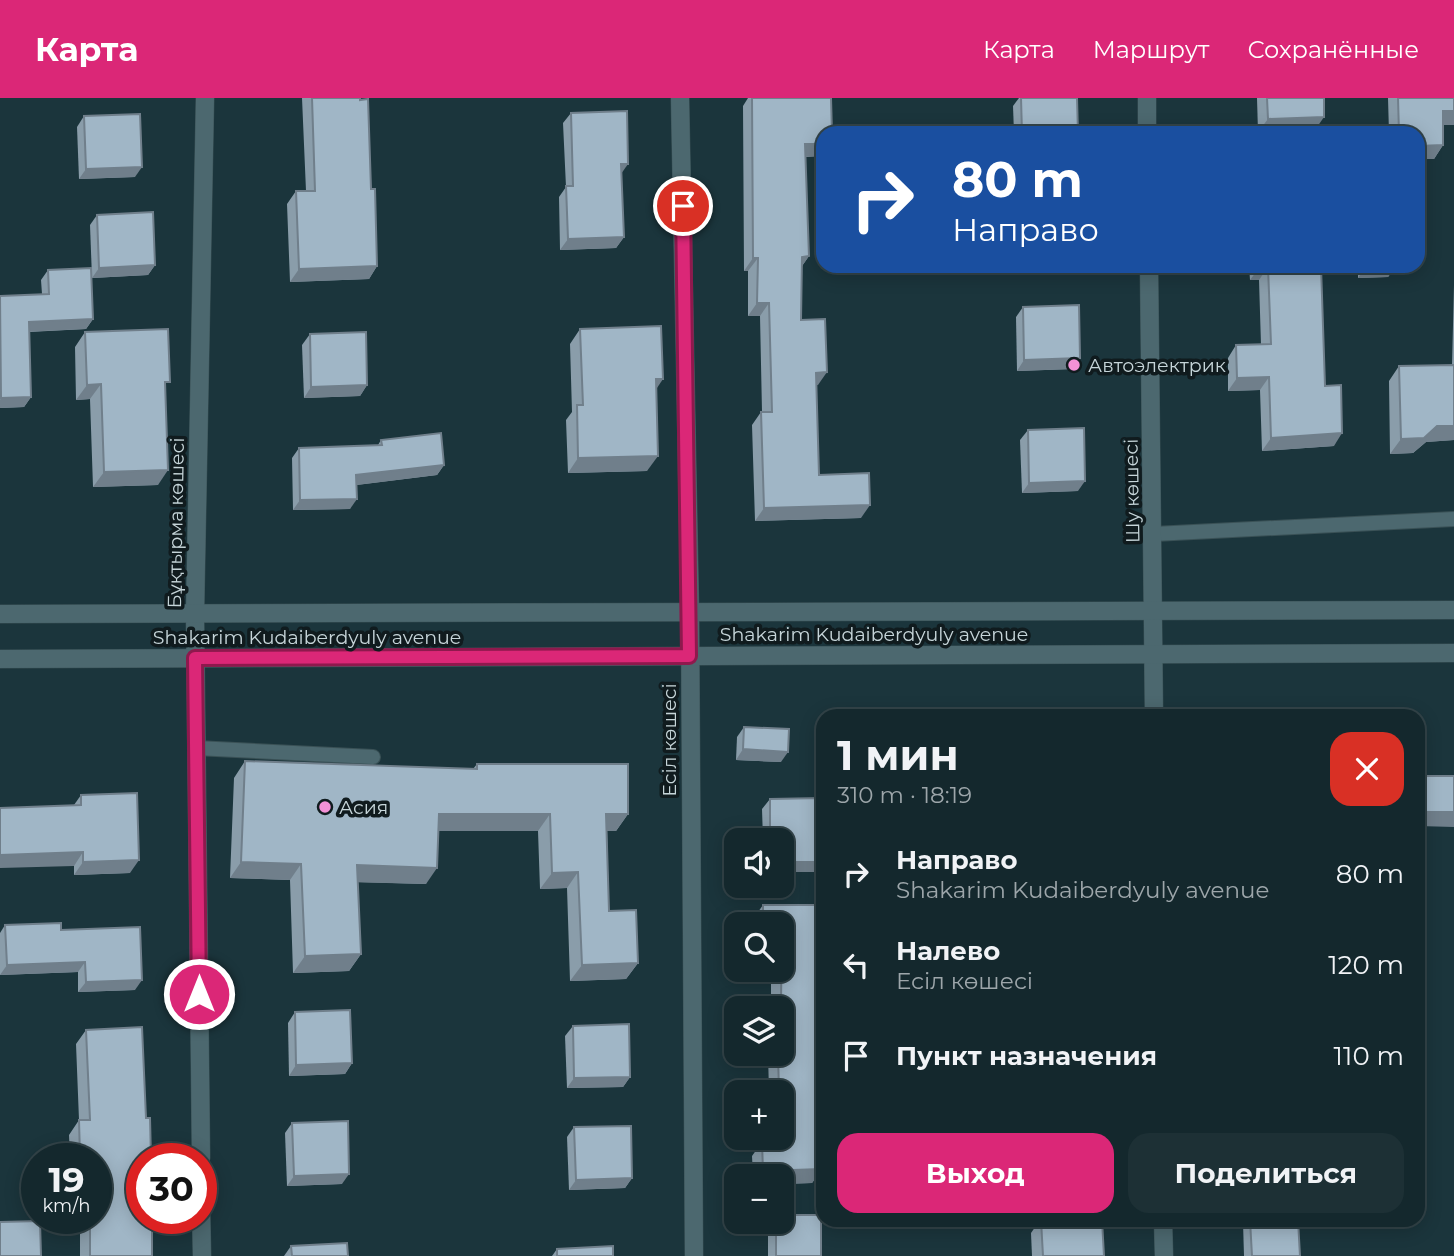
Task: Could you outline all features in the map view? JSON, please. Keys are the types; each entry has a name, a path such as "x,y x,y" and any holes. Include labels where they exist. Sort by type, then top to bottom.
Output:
{"main road":[{"name":"Бұқтырма көшесі","path":"201,1143 195,615 205,98"},
{"name":"Есіл көшесі","path":"681,98 690,613 694,1256"},
{"path":"1147,98 1147,126"},
{"name":"Шу көшесі","path":"1149,273 1155,611 1154,709"},
{"name":"Shakarim Kudaiberdyuly avenue","path":"0,614 1454,610"},
{"name":"Shakarim Kudaiberdyuly avenue","path":"0,659 1454,653"},
{"path":"1163,1227 1164,1256"},
{"path":"202,1234 202,1256"}],"lane":[{"path":"1154,534 1454,519"},
{"path":"196,748 373,757"}],"building":[{"path":"312,98 368,99 371,189 375,189 377,266 299,269 296,191 315,191"},
{"path":"752,98 831,98 832,126 816,126 816,144 805,144 809,256 802,257 801,320 825,319 827,372 816,373 819,475 869,473 870,505 764,508 761,412 772,412 769,303 757,303 758,258 753,258"},
{"path":"1021,98 1077,98 1078,126 1022,126"},
{"path":"1267,98 1324,98 1324,117 1268,119"},
{"path":"1398,98 1454,98 1454,111 1443,111 1443,145 1425,146 1425,126 1399,126"},
{"path":"627,111 628,164 621,164 624,237 568,239 566,186 573,186 571,113"},
{"path":"140,114 142,167 86,169 84,116"},
{"path":"153,212 155,265 99,268 97,215"},
{"path":"91,268 93,319 29,322 31,397 1,398 0,296 49,294 48,270"},
{"path":"1268,273 1321,273 1325,386 1341,385 1342,433 1271,438 1269,377 1237,378 1236,345 1271,344"},
{"path":"1079,305 1080,358 1024,360 1023,307"},
{"path":"661,326 663,379 656,379 658,456 578,458 577,405 583,405 580,329"},
{"path":"168,329 170,382 165,382 168,470 104,472 101,384 87,385 85,332"},
{"path":"366,332 367,385 311,387 310,334"},
{"path":"1454,365 1454,426 1437,426 1424,438 1401,439 1399,366"},
{"path":"1084,428 1085,481 1029,483 1028,430"},
{"path":"441,433 444,465 356,475 357,499 300,500 299,448 382,445 381,440"},
{"path":"744,727 789,729 788,752 743,749"},
{"path":"245,761 477,769 477,764 628,764 628,814 606,814 609,911 636,910 638,963 582,965 578,872 552,873 550,814 439,814 437,868 357,865 361,954 305,956 301,864 241,862"},
{"path":"1425,776 1454,776 1454,812 1425,812"},
{"path":"137,793 139,860 83,862 83,852 0,855 0,808 81,805 81,795"},
{"path":"816,798 816,862 794,862 794,828 770,828 770,799"},
{"path":"763,905 816,905 816,1169 794,1170 794,1164 763,1164 762,1150 794,1150 794,1080 779,1080 778,1066 794,1066 794,996 781,996 781,982 794,982 794,912 763,912"},
{"path":"61,923 61,930 140,927 142,980 86,982 85,962 7,965 5,925"},
{"path":"350,1010 352,1063 296,1065 295,1012"},
{"path":"629,1024 630,1077 574,1078 573,1026"},
{"path":"142,1027 146,1118 150,1118 151,1143 126,1143 126,1234 152,1234 152,1256 90,1256 90,1234 112,1234 112,1143 80,1143 79,1120 90,1120 86,1030"},
{"path":"348,1121 349,1174 294,1176 292,1123"},
{"path":"631,1126 632,1178 576,1180 574,1127"},
{"path":"794,1215 816,1215 816,1227 821,1227 821,1256 776,1256 776,1234 794,1234"},
{"path":"21,1221 21,1234 40,1234 41,1256 0,1256 0,1222"},
{"path":"1041,1227 1102,1227 1104,1256 1043,1256"},
{"path":"1250,1227 1298,1227 1300,1256 1252,1256"},
{"path":"347,1243 348,1256 292,1256 291,1246"},
{"path":"613,1246 613,1256 557,1256 557,1249"}],"place":[{"name":"Автоэлектрик","path":"1074,365"},
{"name":"Асия","path":"325,807"}],"route":[{"path":"199,994 195,658 689,656 683,206"}]}
